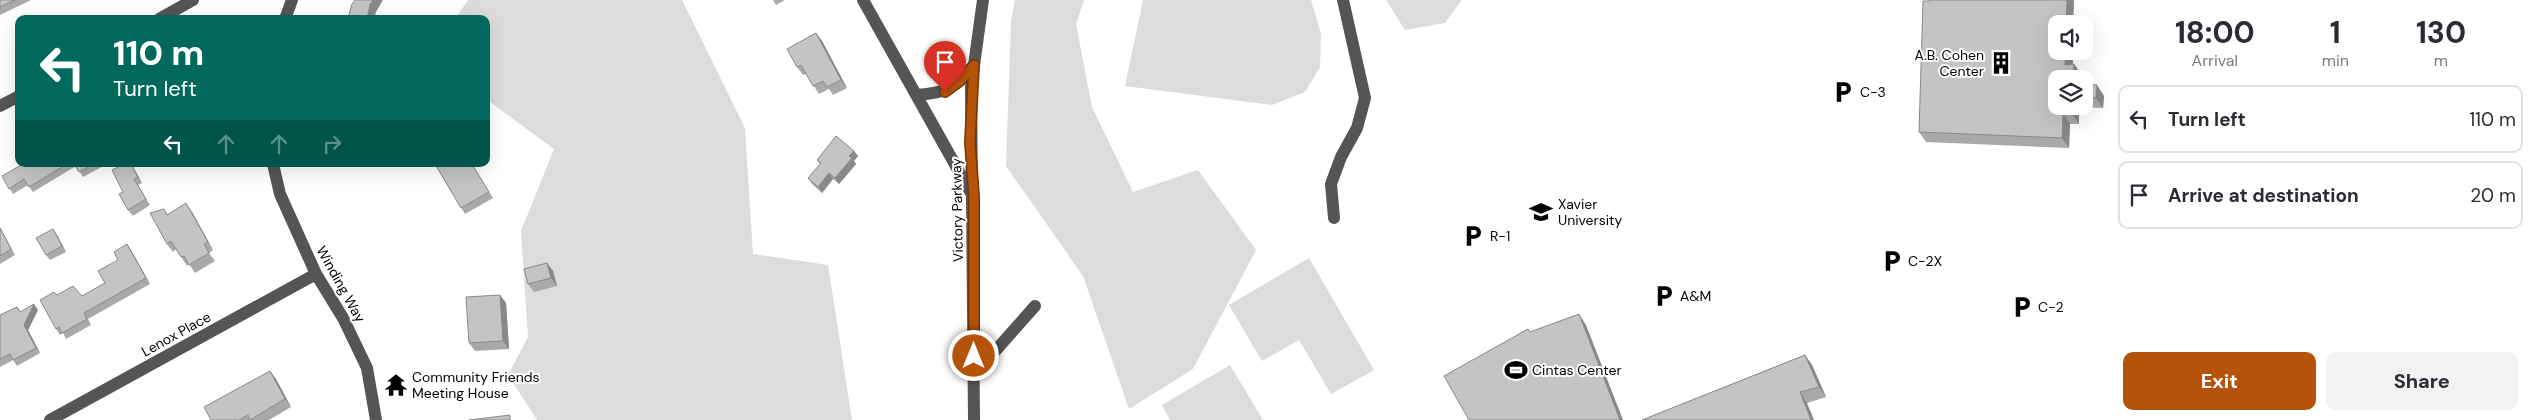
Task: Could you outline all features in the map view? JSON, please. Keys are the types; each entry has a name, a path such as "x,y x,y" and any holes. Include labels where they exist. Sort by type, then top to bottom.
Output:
{"street":[{"path":"166,15 192,0"},
{"path":"286,15 292,0"},
{"path":"863,0 974,197"},
{"name":"Victory Parkway","path":"974,420 974,197 970,142 974,65 983,0"},
{"path":"1334,218 1331,184 1341,157 1357,128 1364,98 1342,0"},
{"path":"916,95 945,92 960,81 974,65"},
{"path":"0,106 15,98"},
{"name":"Winding Way","path":"274,167 280,194 316,274 343,318 367,368 376,420"},
{"name":"Lenox Place","path":"50,420 316,274"},
{"path":"974,375 1035,306"}],"shaded area":[{"path":"468,0 682,0 745,128 753,254 828,265 852,420 537,420 508,375 528,337 521,231 554,149 490,102 490,15 458,15"},
{"path":"1015,0 1084,0 1076,24 1092,107 1133,192 1198,170 1256,250 1193,369 1129,409 1083,276 1006,166 1011,21"},
{"path":"1143,0 1311,0 1321,34 1320,67 1305,92 1272,105 1125,86"},
{"path":"1386,0 1462,0 1445,23 1405,30"},
{"path":"1309,258 1374,370 1331,394 1299,340 1262,361 1229,305"},
{"path":"1230,365 1263,420 1170,420 1162,405"}],"building":[{"path":"0,0 15,0 0,7"},
{"path":"355,0 373,0 370,4 368,15 349,15"},
{"name":"A.B. Cohen Center","path":"2067,0 2066,15 2048,15 2048,60 2065,60 2065,65 2074,64 2074,70 2048,70 2048,115 2063,115 2062,138 1919,132 1923,1"},
{"path":"816,33 841,80 827,87 823,81 813,86 801,65 797,67 787,49"},
{"path":"2093,85 2097,85 2096,98 2093,98"},
{"path":"836,136 854,151 849,156 852,158 835,178 829,173 818,187 808,178 821,163 817,160"},
{"path":"18,167 62,167 29,187 24,179 9,189 2,176"},
{"path":"76,167 88,167 79,172"},
{"path":"118,167 133,167 138,177 134,179 146,199 128,210 119,194 123,192 112,170"},
{"path":"437,167 474,167 489,192 461,208"},
{"path":"186,203 208,242 204,244 209,253 189,265 184,256 181,257 171,241 167,244 150,213 164,209 167,215"},
{"path":"0,228 11,249 0,256"},
{"path":"53,229 62,246 46,255 36,238"},
{"path":"127,244 146,278 84,313 87,319 62,333 59,327 56,329 40,300 54,292 57,295 73,286 82,296 105,283 98,271 118,260 114,252"},
{"path":"547,263 551,278 528,284 524,269"},
{"path":"500,295 503,341 469,343 466,297"},
{"path":"34,304 24,325 36,348 13,360 10,354 0,359 0,315 17,307 20,312"},
{"name":"Cintas Center","path":"1579,314 1620,420 1469,420 1444,376 1528,329 1530,332"},
{"path":"1805,355 1819,387 1800,392 1811,420 1642,420"},
{"path":"270,371 285,399 250,420 248,415 239,420 211,420 204,407"},
{"path":"510,415 510,420 469,420"}],"place":[{"name":"A.B. Cohen Center","path":"2001,63"},
{"name":"C-3","path":"1843,92"},
{"name":"Xavier University","path":"1541,212"},
{"name":"R-1","path":"1473,236"},
{"name":"C-2X","path":"1892,261"},
{"name":"A&M","path":"1664,296"},
{"name":"C-2","path":"2022,307"},
{"name":"Cintas Center","path":"1516,370"},
{"name":"Community Friends Meeting House","path":"396,385"}],"route":[{"path":"945,92 960,81 974,65 970,142 974,197 974,356"}]}
